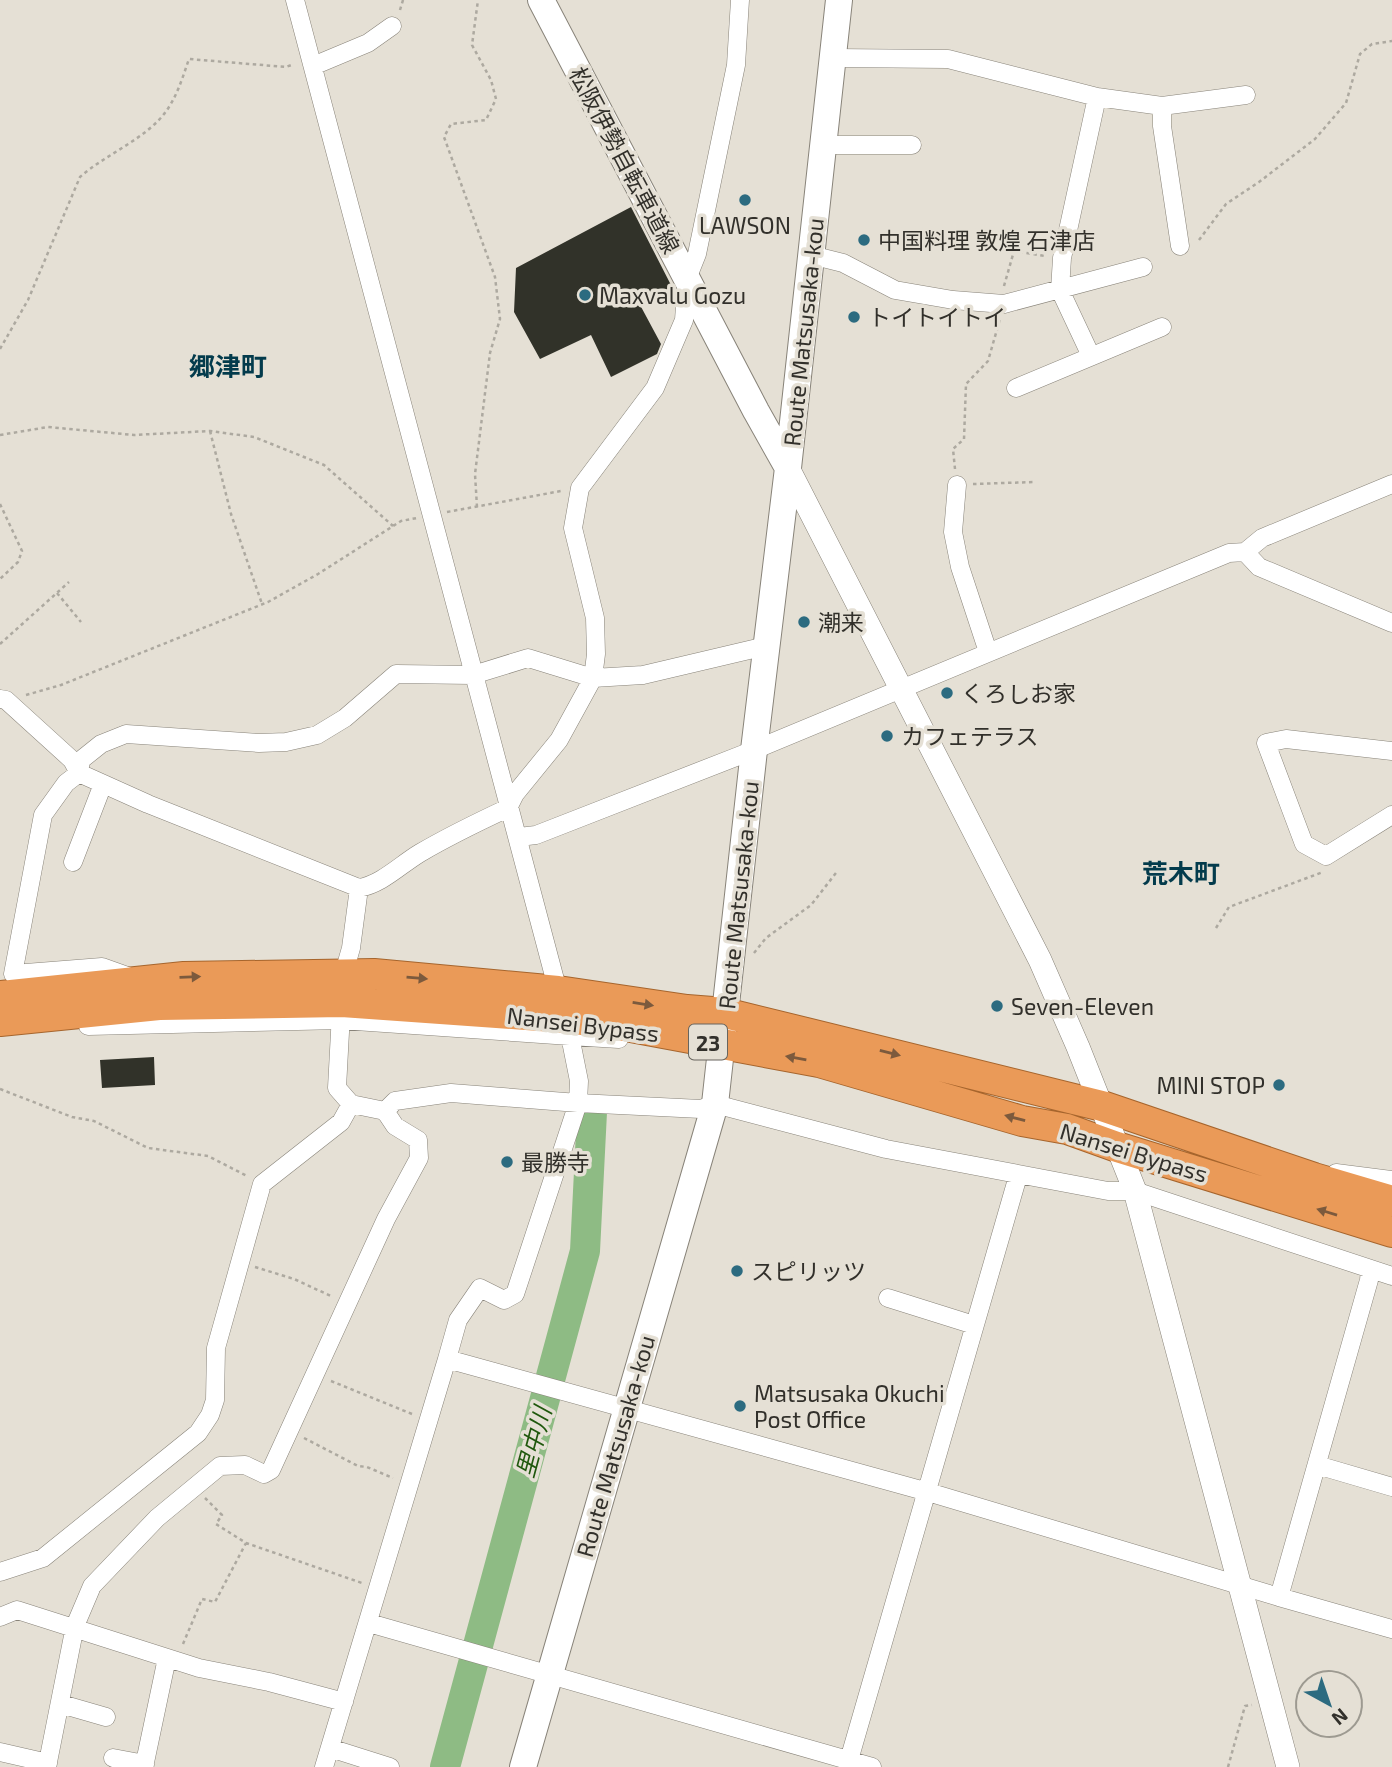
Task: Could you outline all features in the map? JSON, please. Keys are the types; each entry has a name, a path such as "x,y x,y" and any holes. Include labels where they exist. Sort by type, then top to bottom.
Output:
{"highway":[{"name":"Nansei Bypass","path":"0,1021 159,1005 342,999 374,974 558,991 725,1013 1102,1106 1314,1178 1392,1201"},
{"name":"Nansei Bypass","path":"0,996 184,977 342,999 567,1018 631,1027 819,1062 1022,1121 1066,1129 1392,1232"}],"main road":[{"name":"松阪伊勢自転車道線","path":"541,0 788,468"},
{"name":"Route Matsusaka-kou","path":"523,1767 715,1104 839,0"}],"street":[{"path":"295,0 558,991"},
{"path":"3,699 72,760 79,773 148,804 359,888 373,886 406,862 463,828 509,808 515,794 559,740 593,678 596,654 595,618 573,528 580,488 655,388 684,320 687,279 697,254 736,65 740,0"},
{"path":"312,62 368,43 392,26"},
{"path":"833,58 948,59 1097,97 1162,106 1246,95"},
{"path":"1091,356 1060,290 1062,258 1097,97"},
{"path":"1162,106 1161,126 1180,246"},
{"path":"823,145 912,145"},
{"path":"811,256 843,263 895,290 953,300 1004,304 1143,267"},
{"path":"1016,388 1162,327"},
{"path":"788,468 1040,960 1135,1191 1288,1767"},
{"path":"519,837 536,835 754,750 1229,553 1245,552 1262,538 1392,484"},
{"path":"957,485 953,531 960,567 988,652"},
{"path":"1245,552 1259,568 1392,623"},
{"path":"139,981 102,967 13,974 43,815 66,783 79,773 81,760 102,744 126,734 259,743 286,742 317,735 345,718 396,674 473,675 528,658 593,678 643,675 766,646"},
{"path":"1392,751 1286,739 1266,743 1304,844 1326,856 1392,815"},
{"path":"73,862 103,784"},
{"path":"0,1752 47,1765 75,1626 92,1586 157,1518 220,1466 245,1465 264,1474 271,1470 317,1375 386,1219 419,1158 418,1140 395,1126 385,1111 351,1104 337,1088 342,999 359,888"},
{"path":"0,1035 342,999 570,1035 629,1039 631,1027"},
{"path":"324,1767 458,1320 480,1288 504,1300 515,1294 578,1103 579,1081 570,1035"},
{"path":"385,1111 394,1101 451,1093 701,1109 715,1104 886,1150 1108,1191 1135,1191 1392,1276"},
{"path":"0,1572 43,1558 198,1433 210,1415 215,1400 216,1348 262,1184 341,1122 351,1104"},
{"path":"1314,1178 1317,1170 1392,1180"},
{"path":"848,1763 1018,1175"},
{"path":"1279,1597 1370,1269"},
{"path":"888,1298 974,1325"},
{"path":"447,1359 928,1492 1392,1629"},
{"path":"1317,1465 1392,1487"},
{"path":"0,1617 16,1609 171,1659 344,1702"},
{"path":"369,1622 848,1763 872,1767"},
{"path":"113,1758 145,1766 171,1659"},
{"path":"61,1704 106,1717"},
{"path":"330,1748 390,1767"}],"path":[{"path":"477,507 475,474 488,367 500,318 495,277 444,138 451,124 486,120 496,99 491,80 472,46 478,0"},
{"path":"1199,240 1226,204 1259,182 1323,130 1346,103 1360,54 1371,44 1392,41"},
{"path":"0,349 28,300 80,177 96,163 152,126 167,110 178,90 189,59 286,67 312,62"},
{"path":"1035,482 957,485 953,449 964,439 966,384 988,361 1004,304 1001,294 1014,251 1062,258"},
{"path":"0,435 48,427 134,435 211,431 254,437 324,465 393,526"},
{"path":"211,431 231,514 262,604"},
{"path":"3,699 61,685 262,604 318,574 401,521 580,488"},
{"path":"0,504 22,551 18,562 0,579"},
{"path":"0,644 69,582"},
{"path":"57,593 81,622"},
{"path":"1216,928 1229,907 1332,868"},
{"path":"731,963 748,961 766,938 811,905 836,873"},
{"path":"0,1088 72,1118 94,1121 148,1149 208,1156 262,1184"},
{"path":"242,1262 294,1279 348,1303"},
{"path":"317,1375 428,1421"},
{"path":"290,1432 358,1466 409,1484"},
{"path":"195,1487 222,1515 216,1524 246,1543 378,1590"},
{"path":"171,1659 202,1599 215,1602 246,1543"},
{"path":"1228,1767 1245,1706 1271,1704"}],"building":[{"name":"Maxvalu Gozu","path":"631,207 672,287 639,303 661,344 657,354 611,377 591,335 540,359 514,312 516,268"},
{"path":"154,1057 155,1085 102,1088 100,1060"}],"waterway":[{"name":"里中川","path":"445,1767 585,1251 592,1112"}],"place":[{"name":"LAWSON","path":"745,200"},
{"name":"中国料理 敦煌 石津店","path":"864,240"},
{"name":"Maxvalu Gozu","path":"585,295"},
{"name":"トイトイトイ","path":"854,317"},
{"name":"潮来","path":"804,622"},
{"name":"くろしお家","path":"947,693"},
{"name":"カフェテラス","path":"887,736"},
{"name":"Seven-Eleven","path":"997,1006"},
{"name":"MINI STOP","path":"1279,1085"},
{"name":"最勝寺","path":"507,1162"},
{"name":"スピリッツ","path":"737,1271"},
{"name":"Matsusaka Okuchi Post Office","path":"740,1406"}],"district":[{"name":"郷津町","path":"228,365"},
{"name":"荒木町","path":"1181,872"}]}
